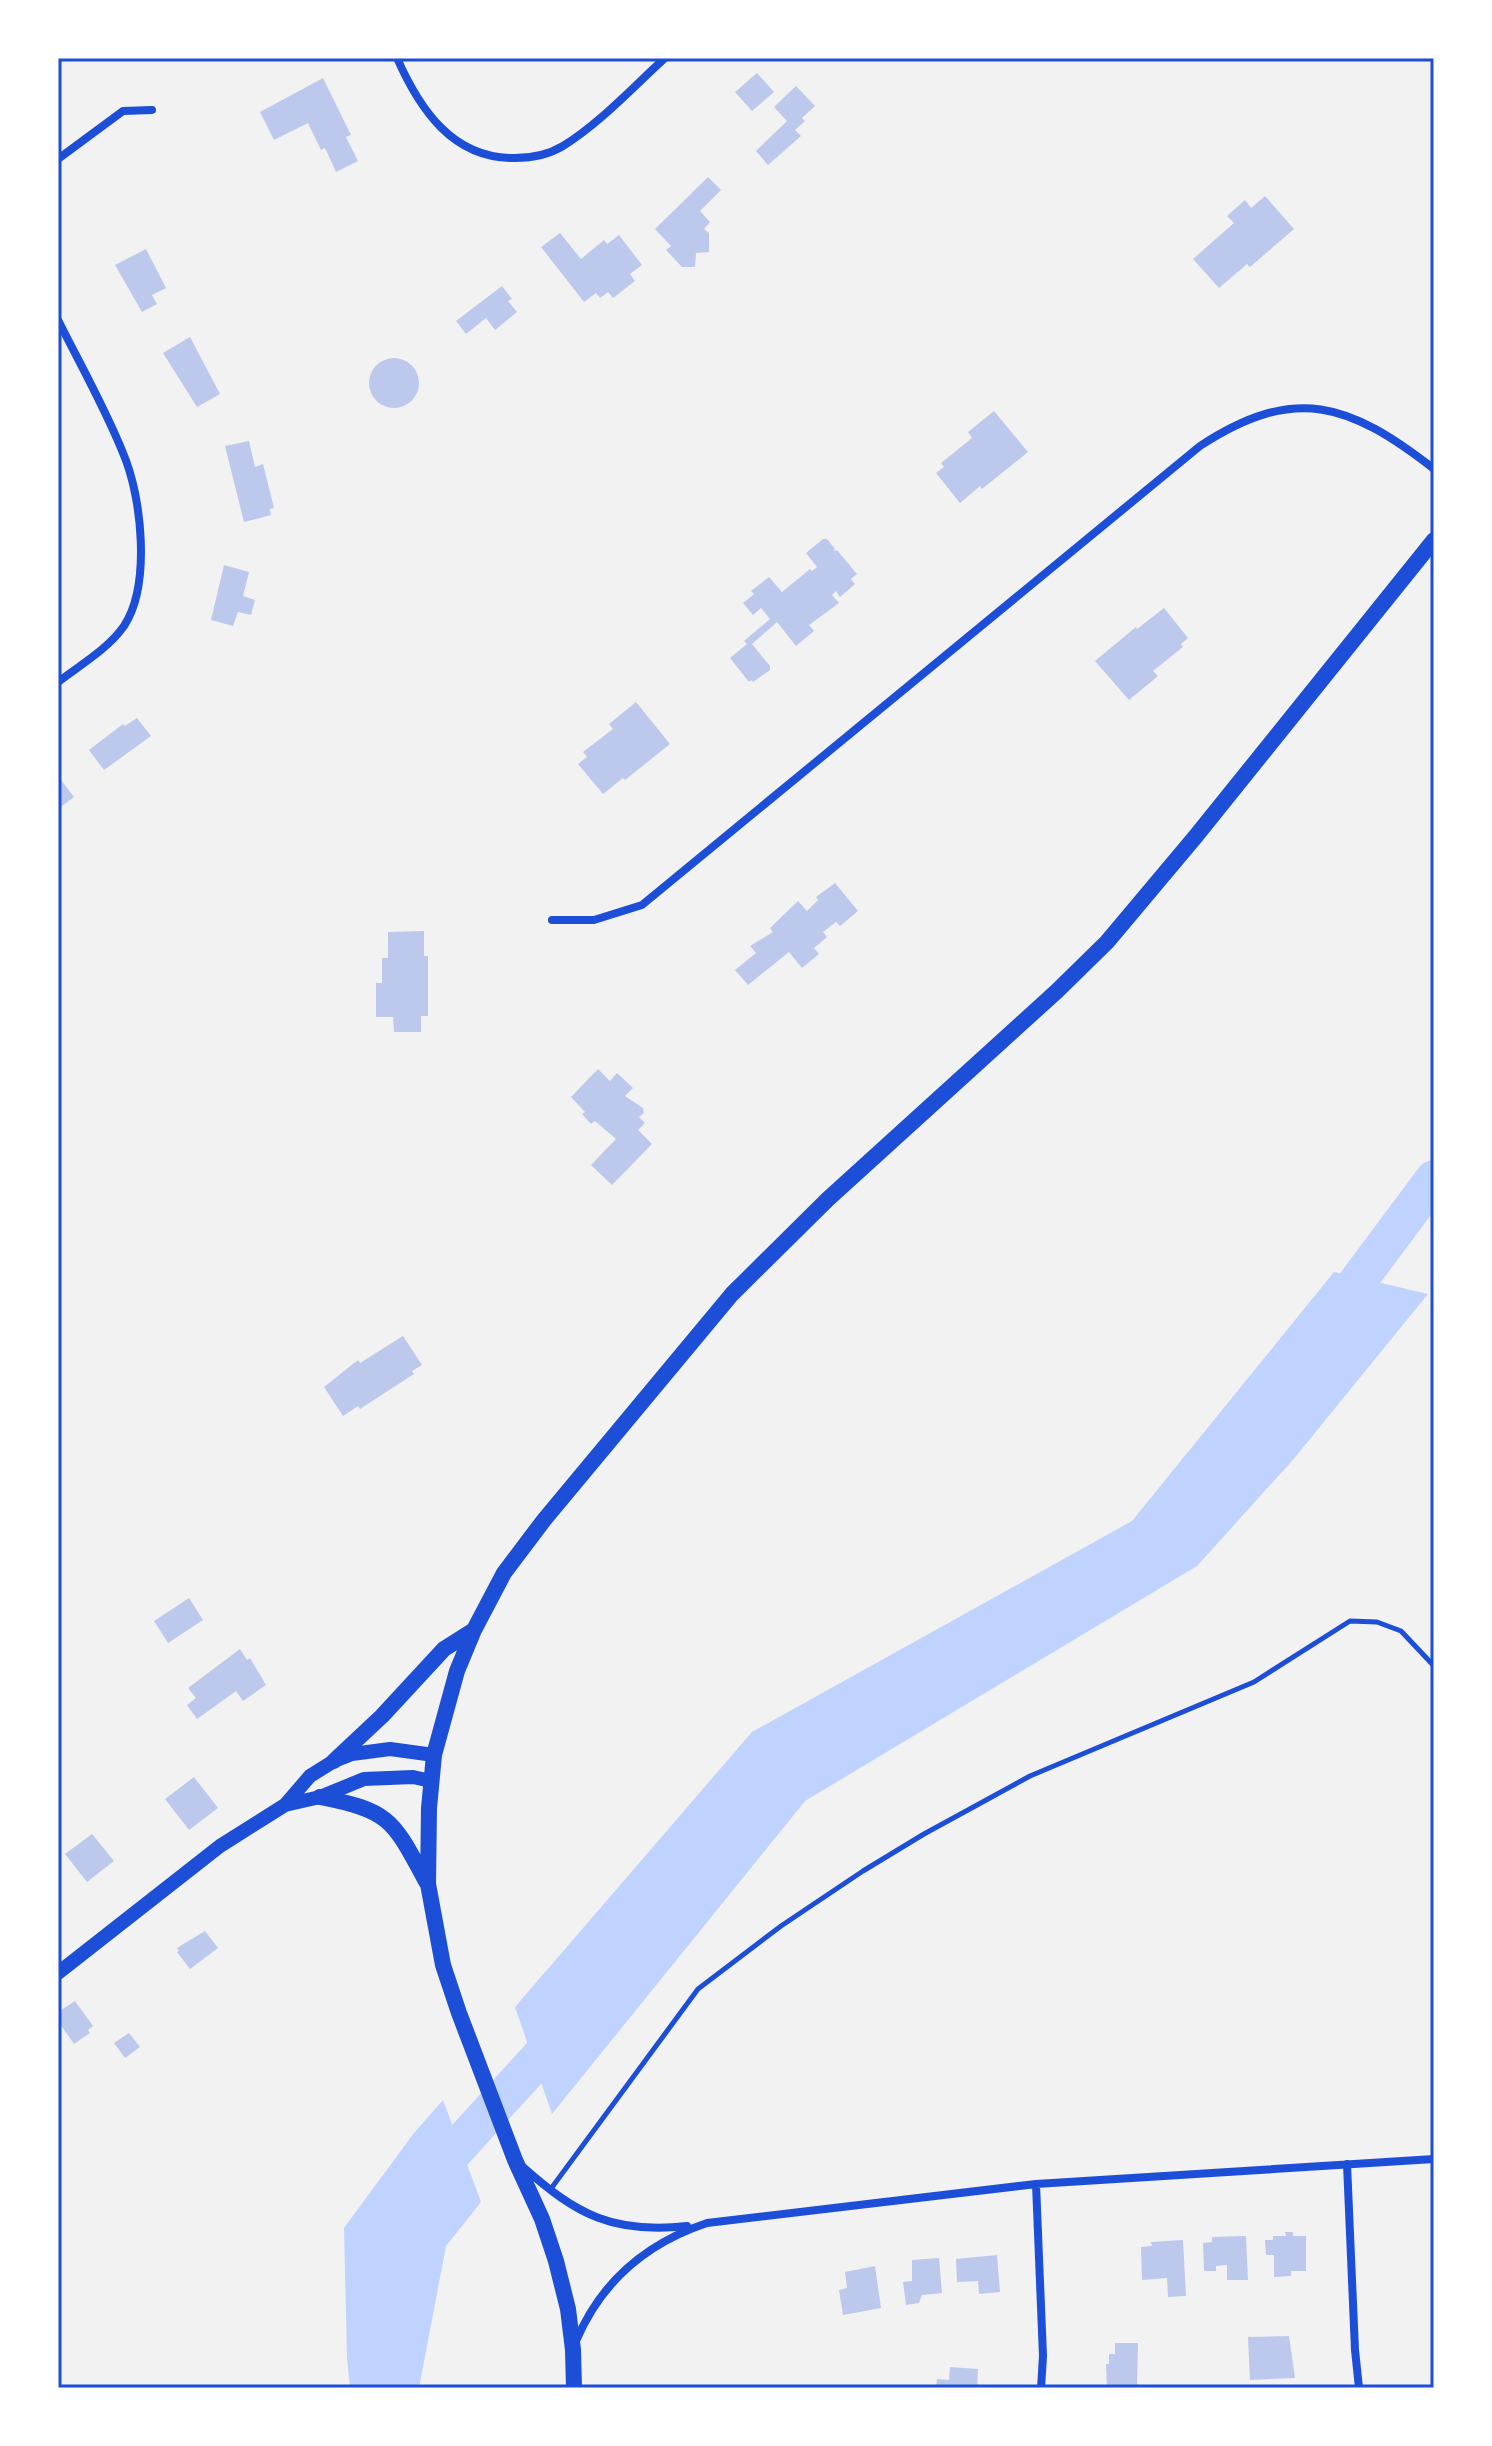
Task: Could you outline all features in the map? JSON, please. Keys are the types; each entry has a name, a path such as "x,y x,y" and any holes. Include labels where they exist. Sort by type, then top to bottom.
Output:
{"main road":[{"path":"574,2388 568,2309 556,2261 542,2219 472,2052 443,1965 428,1884 434,1755 457,1671 474,1630 504,1573 544,1520 732,1294 828,1199 1107,942 1434,540"},
{"path":"334,1761 382,1716 444,1649 474,1630"},
{"path":"320,1797 351,1803 381,1814 399,1832 428,1884"}],"street":[{"path":"397,58 429,116 446,132 471,151 510,158 545,155 562,147 665,58"},
{"path":"58,159 123,111 152,110"},
{"path":"58,320 124,455 133,488 141,563 135,604 123,627 109,643 58,682"},
{"path":"552,920 594,920 642,905 1200,446 1225,430 1251,417 1275,411 1305,407 1331,410 1381,431 1434,469"},
{"path":"58,1973 220,1846 285,1805 310,1776 334,1761 352,1754 390,1749 434,1755"},
{"path":"285,1805 320,1797 364,1779 413,1777 431,1781"},
{"path":"515,2160 569,2206 598,2219 619,2224 663,2228 1036,2184 1434,2159"},
{"path":"1347,2164 1359,2388"},
{"path":"1036,2184 1043,2356 1041,2388"},
{"path":"573,2350 593,2307 619,2275 651,2248 707,2223"}],"lane":[{"path":"549,2191 698,1989 781,1926 924,1834 1030,1776 1254,1682 1350,1621 1377,1622 1401,1631 1434,1666"}],"water":[{"path":"1334,1272 1428,1294 1292,1461 1197,1566 805,1801 552,2114 515,2007 752,1732 1132,1521"},
{"path":"443,2100 481,2202 446,2246 419,2388 350,2388 344,2228 414,2133"}],"building":[{"path":"757,73 774,92 752,111 735,92"},
{"path":"323,78 351,135 346,137 358,161 336,172 308,123 274,140 260,112"},
{"path":"796,86 815,106 795,130 801,136 768,165 756,151 787,121 774,107"},
{"path":"708,177 721,190 700,211 710,222 704,229 709,233 709,252 696,253 695,267 682,267 666,250 671,246 655,229"},
{"path":"1265,196 1294,229 1250,267 1247,264 1219,288 1193,259 1234,223 1227,216 1245,200 1251,208"},
{"path":"560,233 581,259 604,240 607,244 619,235 642,265 630,274 635,281 613,298 608,292 600,298 596,293 584,302 541,247"},
{"path":"146,249 166,288 152,295 157,304 142,312 115,265"},
{"path":"502,286 517,312 495,330 486,318 466,334 456,321"},
{"path":"190,337 220,394 197,407 163,353"},
{"path":"394,358 412,365 419,383 412,401 394,408 376,401 369,383 376,365"},
{"path":"994,411 1028,452 960,503 936,473 944,467 941,463 972,438 968,432"},
{"path":"249,441 255,467 263,464 274,508 270,509 271,515 244,522 225,446"},
{"path":"827,539 835,549 833,551 837,550 857,574 851,579 855,584 840,597 836,591 832,595 839,603 809,625 814,631 796,646 777,622 752,644 770,670 749,682 730,658 770,619 761,608 753,615 743,603 754,594 751,591 769,577 782,592 810,569 812,571 817,567 806,553"},
{"path":"224,565 249,572 243,596 255,600 251,615 238,612 233,626 211,620"},
{"path":"1164,608 1188,638 1181,644 1183,647 1153,671 1158,676 1129,700 1095,661"},
{"path":"636,702 670,744 603,794 578,764 587,757 583,752 613,729 609,724"},
{"path":"137,718 151,736 104,770 89,750 123,724 125,726"},
{"path":"58,776 74,797 58,809"},
{"path":"835,883 858,911 840,926 836,922 823,932 827,937 814,948 819,954 802,968 789,952 748,985 735,970 756,953 750,946 773,932 770,928 798,901 807,911 818,900 816,897"},
{"path":"424,931 424,956 428,956 428,1016 421,1016 421,1032 394,1032 393,1017 376,1017 376,983 382,983 382,958 388,958 388,932"},
{"path":"598,1069 610,1081 617,1073 633,1088 625,1096 643,1108 644,1113 639,1117 645,1123 638,1130 652,1144 612,1185 591,1165 616,1139 595,1121 591,1124 571,1097"},
{"path":"403,1336 422,1365 412,1371 414,1374 360,1409 358,1406 343,1416 324,1387 358,1360 360,1363"},
{"path":"189,1598 203,1620 168,1643 154,1621"},
{"path":"240,1649 247,1660 250,1658 266,1685 243,1701 236,1691 197,1719 187,1705 196,1698 188,1688"},
{"path":"194,1777 218,1808 189,1830 165,1799"},
{"path":"92,1834 114,1861 87,1882 65,1854"},
{"path":"205,1931 218,1948 190,1969 177,1948"},
{"path":"75,2001 93,2026 88,2030 90,2033 74,2044 58,2021 58,2012"},
{"path":"129,2033 140,2047 125,2058 114,2043"},
{"path":"1285,2232 1293,2232 1293,2236 1306,2236 1306,2271 1291,2271 1291,2276 1274,2277 1274,2255 1266,2255 1265,2240 1273,2240 1273,2236 1286,2236"},
{"path":"1246,2236 1248,2280 1227,2280 1227,2265 1216,2266 1216,2271 1204,2271 1203,2243 1212,2242 1212,2237"},
{"path":"1183,2240 1186,2296 1168,2297 1167,2278 1142,2280 1141,2247 1152,2246 1151,2242"},
{"path":"997,2255 1000,2292 979,2294 978,2281 957,2282 956,2259"},
{"path":"939,2258 942,2293 922,2295 919,2303 906,2305 903,2282 912,2281 912,2260"},
{"path":"875,2266 881,2308 843,2315 839,2290 847,2288 845,2272"},
{"path":"1289,2336 1295,2378 1250,2380 1248,2337"},
{"path":"1115,2343 1138,2343 1137,2388 1107,2388 1106,2364 1109,2364 1109,2354 1115,2354"},
{"path":"950,2367 978,2369 977,2388 936,2388 937,2379 949,2380"}],"waterway":[{"path":"1329,1320 1434,1179"},
{"path":"425,2183 569,2025"}]}
